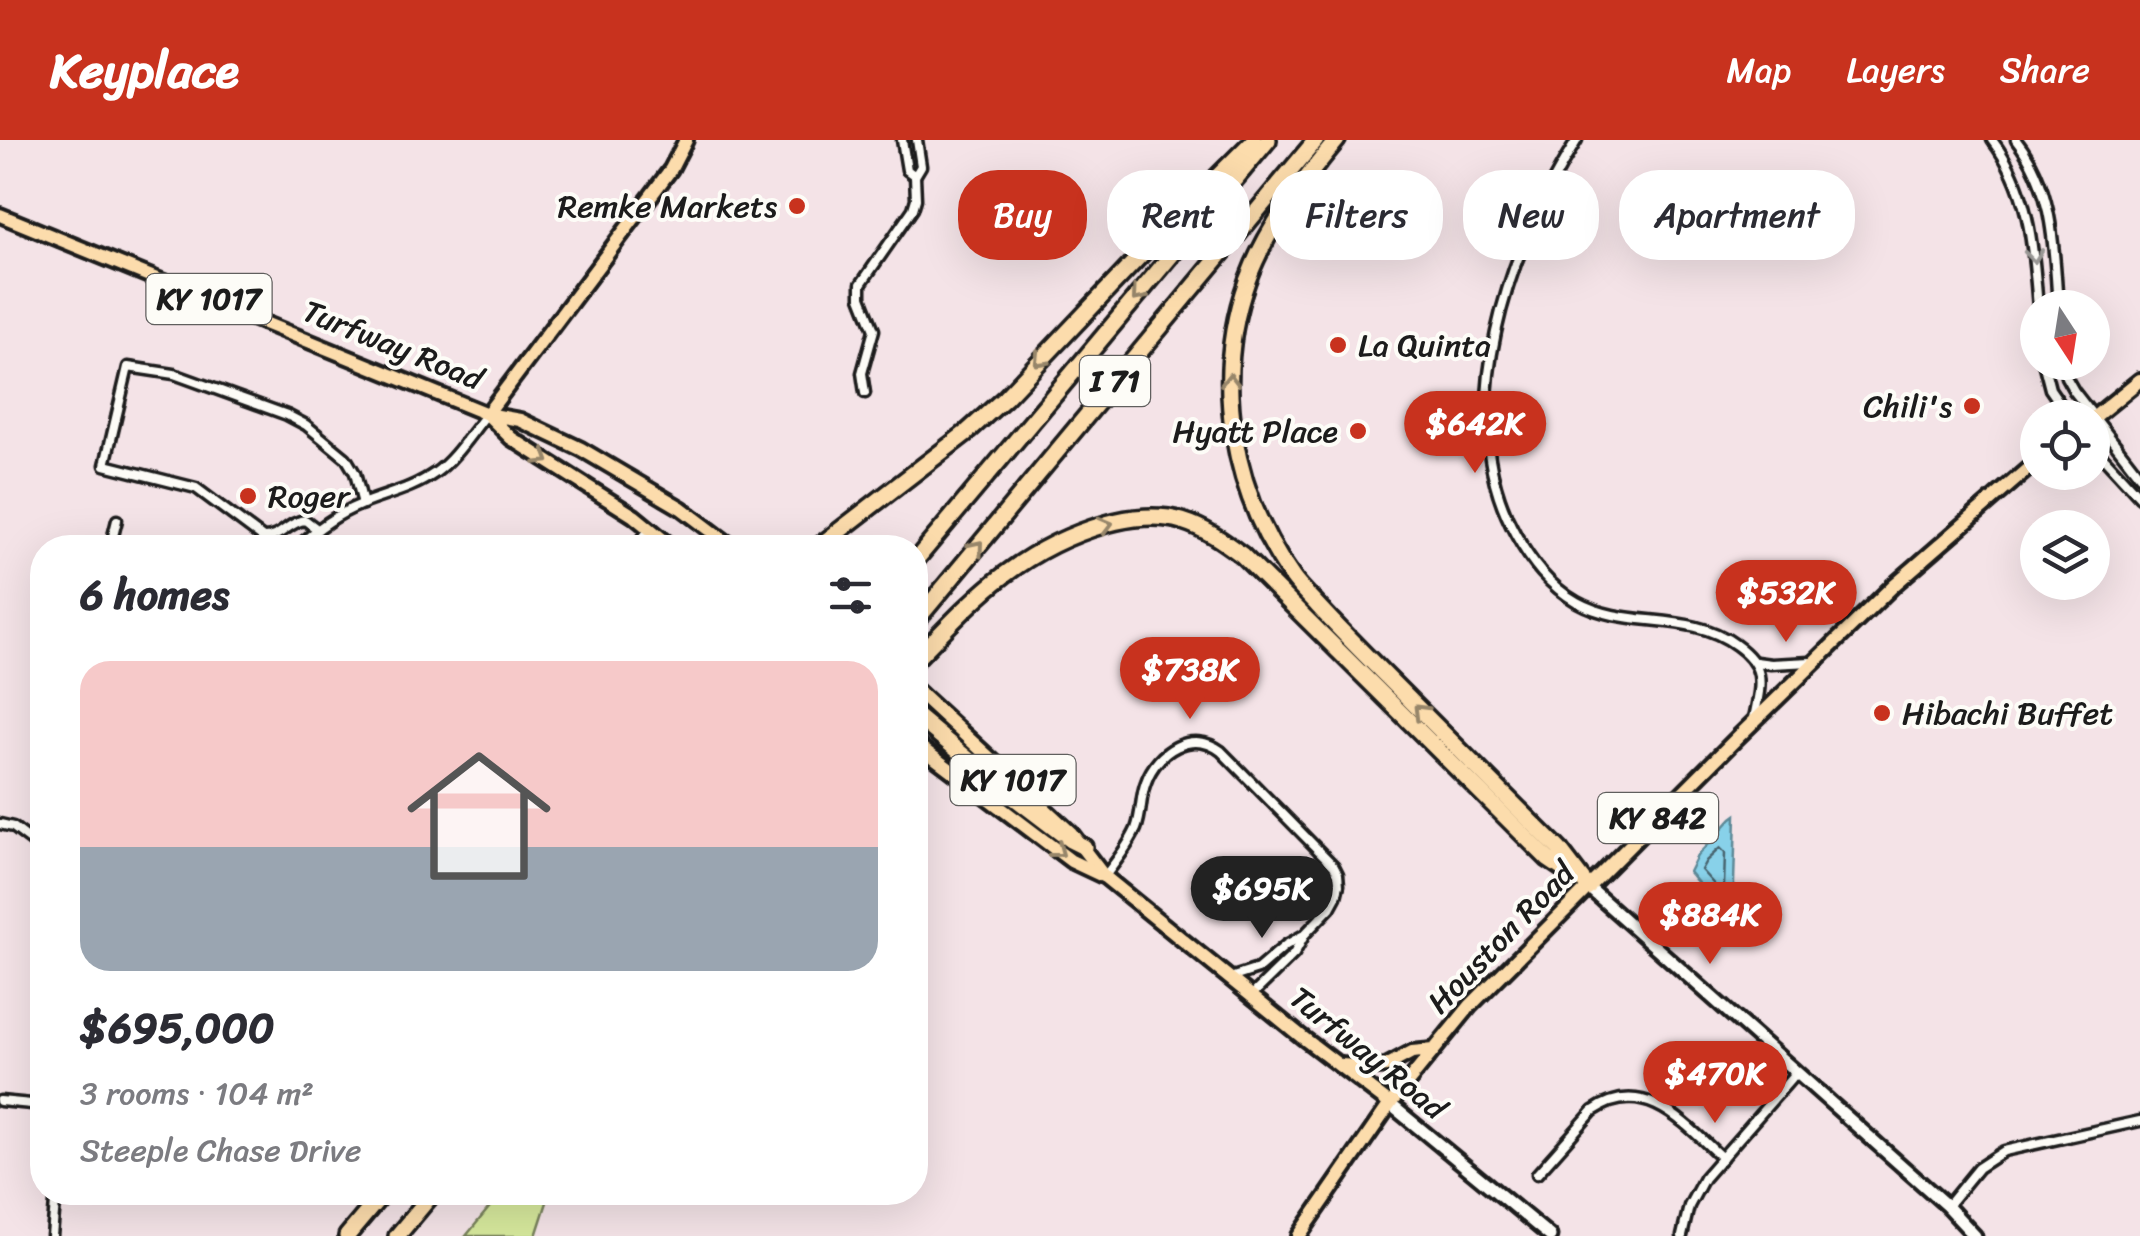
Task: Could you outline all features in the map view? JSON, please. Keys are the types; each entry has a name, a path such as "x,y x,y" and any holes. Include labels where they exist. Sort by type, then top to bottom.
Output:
{"highway":[{"path":"834,535 1005,398 1254,140"},
{"name":"I 71","path":"928,545 1268,140"},
{"name":"I 71","path":"928,606 1316,140"},
{"path":"1336,140 1270,234 1248,277 1237,314 1230,370 1231,411 1237,454 1249,494 1293,578 1345,636 1559,849 1588,887"},
{"path":"928,647 977,596 1037,552 1119,520 1179,520 1210,533 1242,555 1548,859 1588,887"},
{"path":"928,726 1026,806 1084,847"},
{"path":"348,1236 373,1205"},
{"path":"398,1236 423,1205"}],"main road":[{"path":"487,414 671,169 686,140"},
{"name":"Turfway Road","path":"0,215 487,414 520,420 581,448 681,508 717,535"},
{"path":"2110,404 2140,380"},
{"name":"Turfway Road","path":"487,414 512,438 634,516 654,535"},
{"name":"Houston Road","path":"1299,1236 1390,1104 1470,1006 1814,662 1894,585 2020,476"},
{"name":"Turfway Road","path":"928,701 1084,847 1105,876 1550,1236"},
{"name":"Turfway Road","path":"928,753 1071,861 1105,876"},
{"path":"1588,887 1948,1206 1974,1236"},
{"path":"1338,1064 1386,1066 1412,1052 1432,1050"}],"street":[{"path":"902,140 907,170 915,176"},
{"path":"864,394 862,373 874,330 861,284 913,209 915,176 921,166 918,140"},
{"path":"1578,140 1535,215 1498,328 1486,411 1489,454 1503,508 1539,570 1575,601 1610,615 1707,629 1735,644 1756,662 1814,662"},
{"path":"1992,140 2016,179 2026,206 2037,290"},
{"path":"2016,140 2032,164 2050,211 2057,290"},
{"path":"259,535 196,488 105,465 128,367 174,374 306,425 346,458 355,473 363,504"},
{"path":"310,535 337,516 394,495 435,473 487,414"},
{"path":"2110,439 2140,476"},
{"path":"2110,465 2140,496"},
{"path":"113,535 117,520"},
{"path":"276,535 297,521 304,520 317,529"},
{"path":"1753,722 1760,689 1756,662"},
{"path":"1105,876 1130,841 1138,823 1146,780 1154,766 1180,744 1211,744 1338,874 1336,897 1330,908 1294,954 1252,996"},
{"path":"0,824 30,840"},
{"path":"1230,978 1258,969 1306,934"},
{"path":"1682,1236 1689,1206 1704,1178 1797,1072"},
{"path":"1537,1174 1593,1111 1603,1104 1628,1098 1662,1107 1722,1158"},
{"path":"0,1101 30,1103"},
{"path":"1948,1206 1978,1168 2004,1151 2140,1121"},
{"path":"52,1236 55,1205"}],"green space":[{"path":"491,1205 546,1205 536,1236 466,1236"}],"water":[{"path":"1736,815 1733,916 1726,917 1689,872 1697,856"}],"place":[{"name":"Remke Markets","path":"797,206"},
{"name":"La Quinta","path":"1338,345"},
{"name":"Chili's","path":"1972,406"},
{"name":"Hyatt Place","path":"1358,431"},
{"name":"Roger","path":"248,496"},
{"name":"Hibachi Buffet","path":"1882,713"}]}
